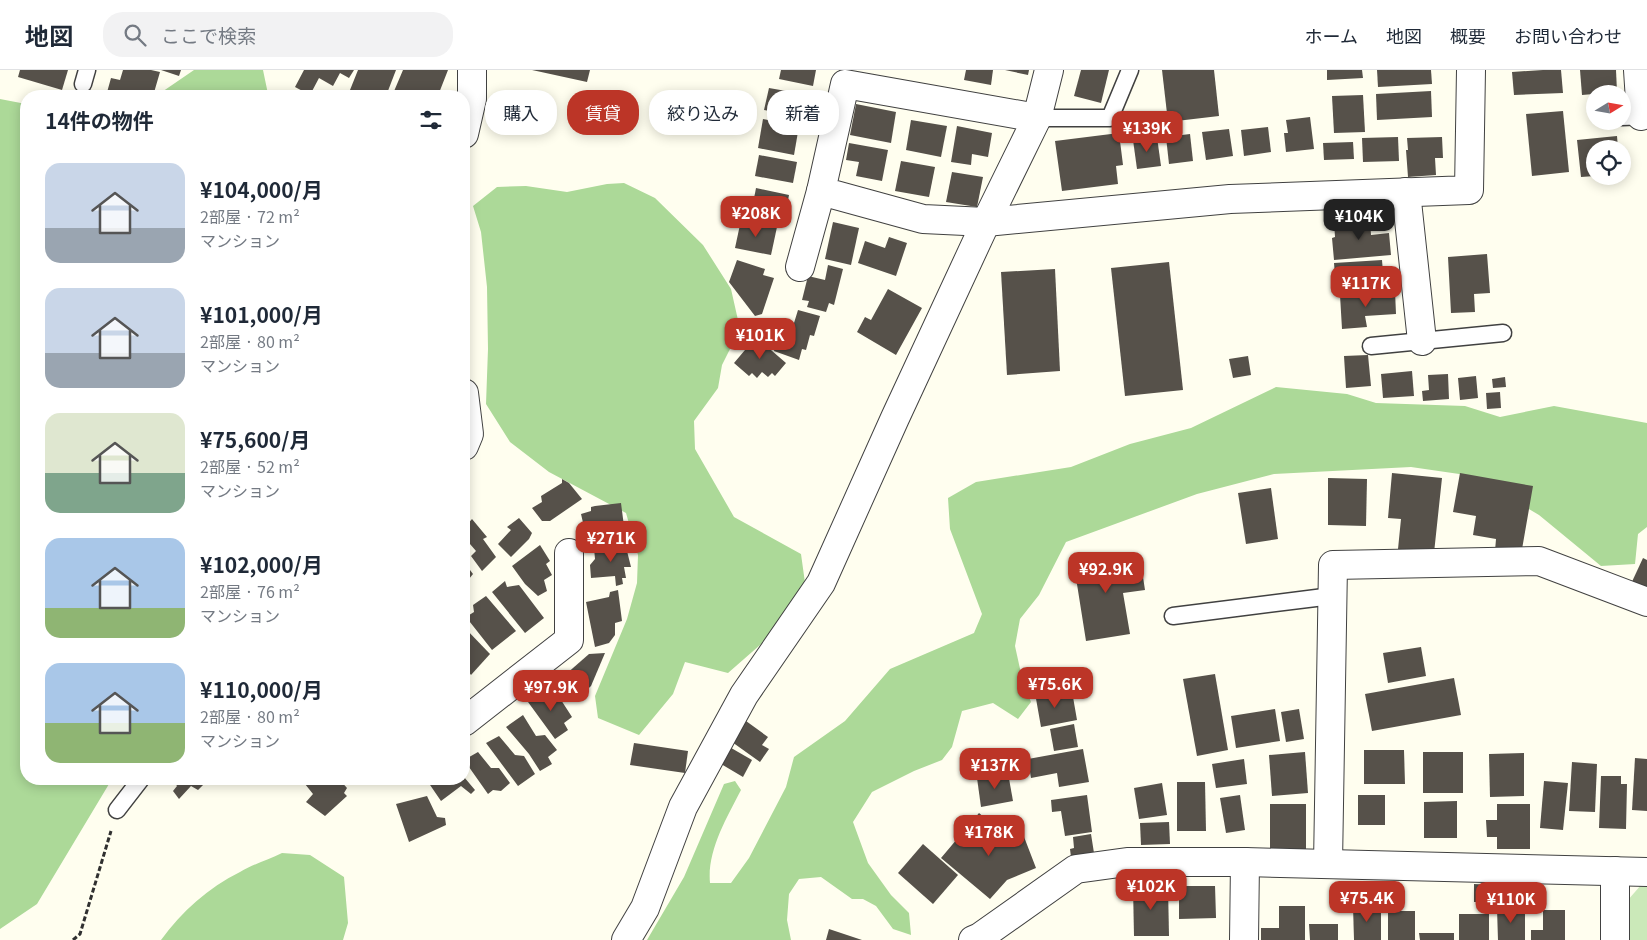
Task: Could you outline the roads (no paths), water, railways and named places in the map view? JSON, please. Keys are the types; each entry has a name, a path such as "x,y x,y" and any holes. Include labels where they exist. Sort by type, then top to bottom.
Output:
{"street":[{"path":"470,107 472,98 472,70"},
{"path":"626,940 645,908 683,807 744,695 821,583 986,222 1037,118 1049,70"},
{"path":"820,191 922,219 986,222 1230,200 1469,190 1471,70"},
{"path":"1637,116 1638,70"},
{"path":"800,267 820,191 845,77 1037,118"},
{"path":"1406,192 1422,341"},
{"path":"470,717 569,640 569,553"},
{"path":"1328,864 1333,565 1539,561 1647,602"},
{"path":"973,940 1076,870 1127,862 1245,862 1647,872"},
{"path":"1244,940 1245,862"},
{"path":"1615,871 1615,940"}],"lane":[{"path":"1037,118 1110,118 1130,70"},
{"path":"1371,346 1503,333"},
{"path":"1173,616 1332,596"},
{"path":"117,810 136,785"}]}
